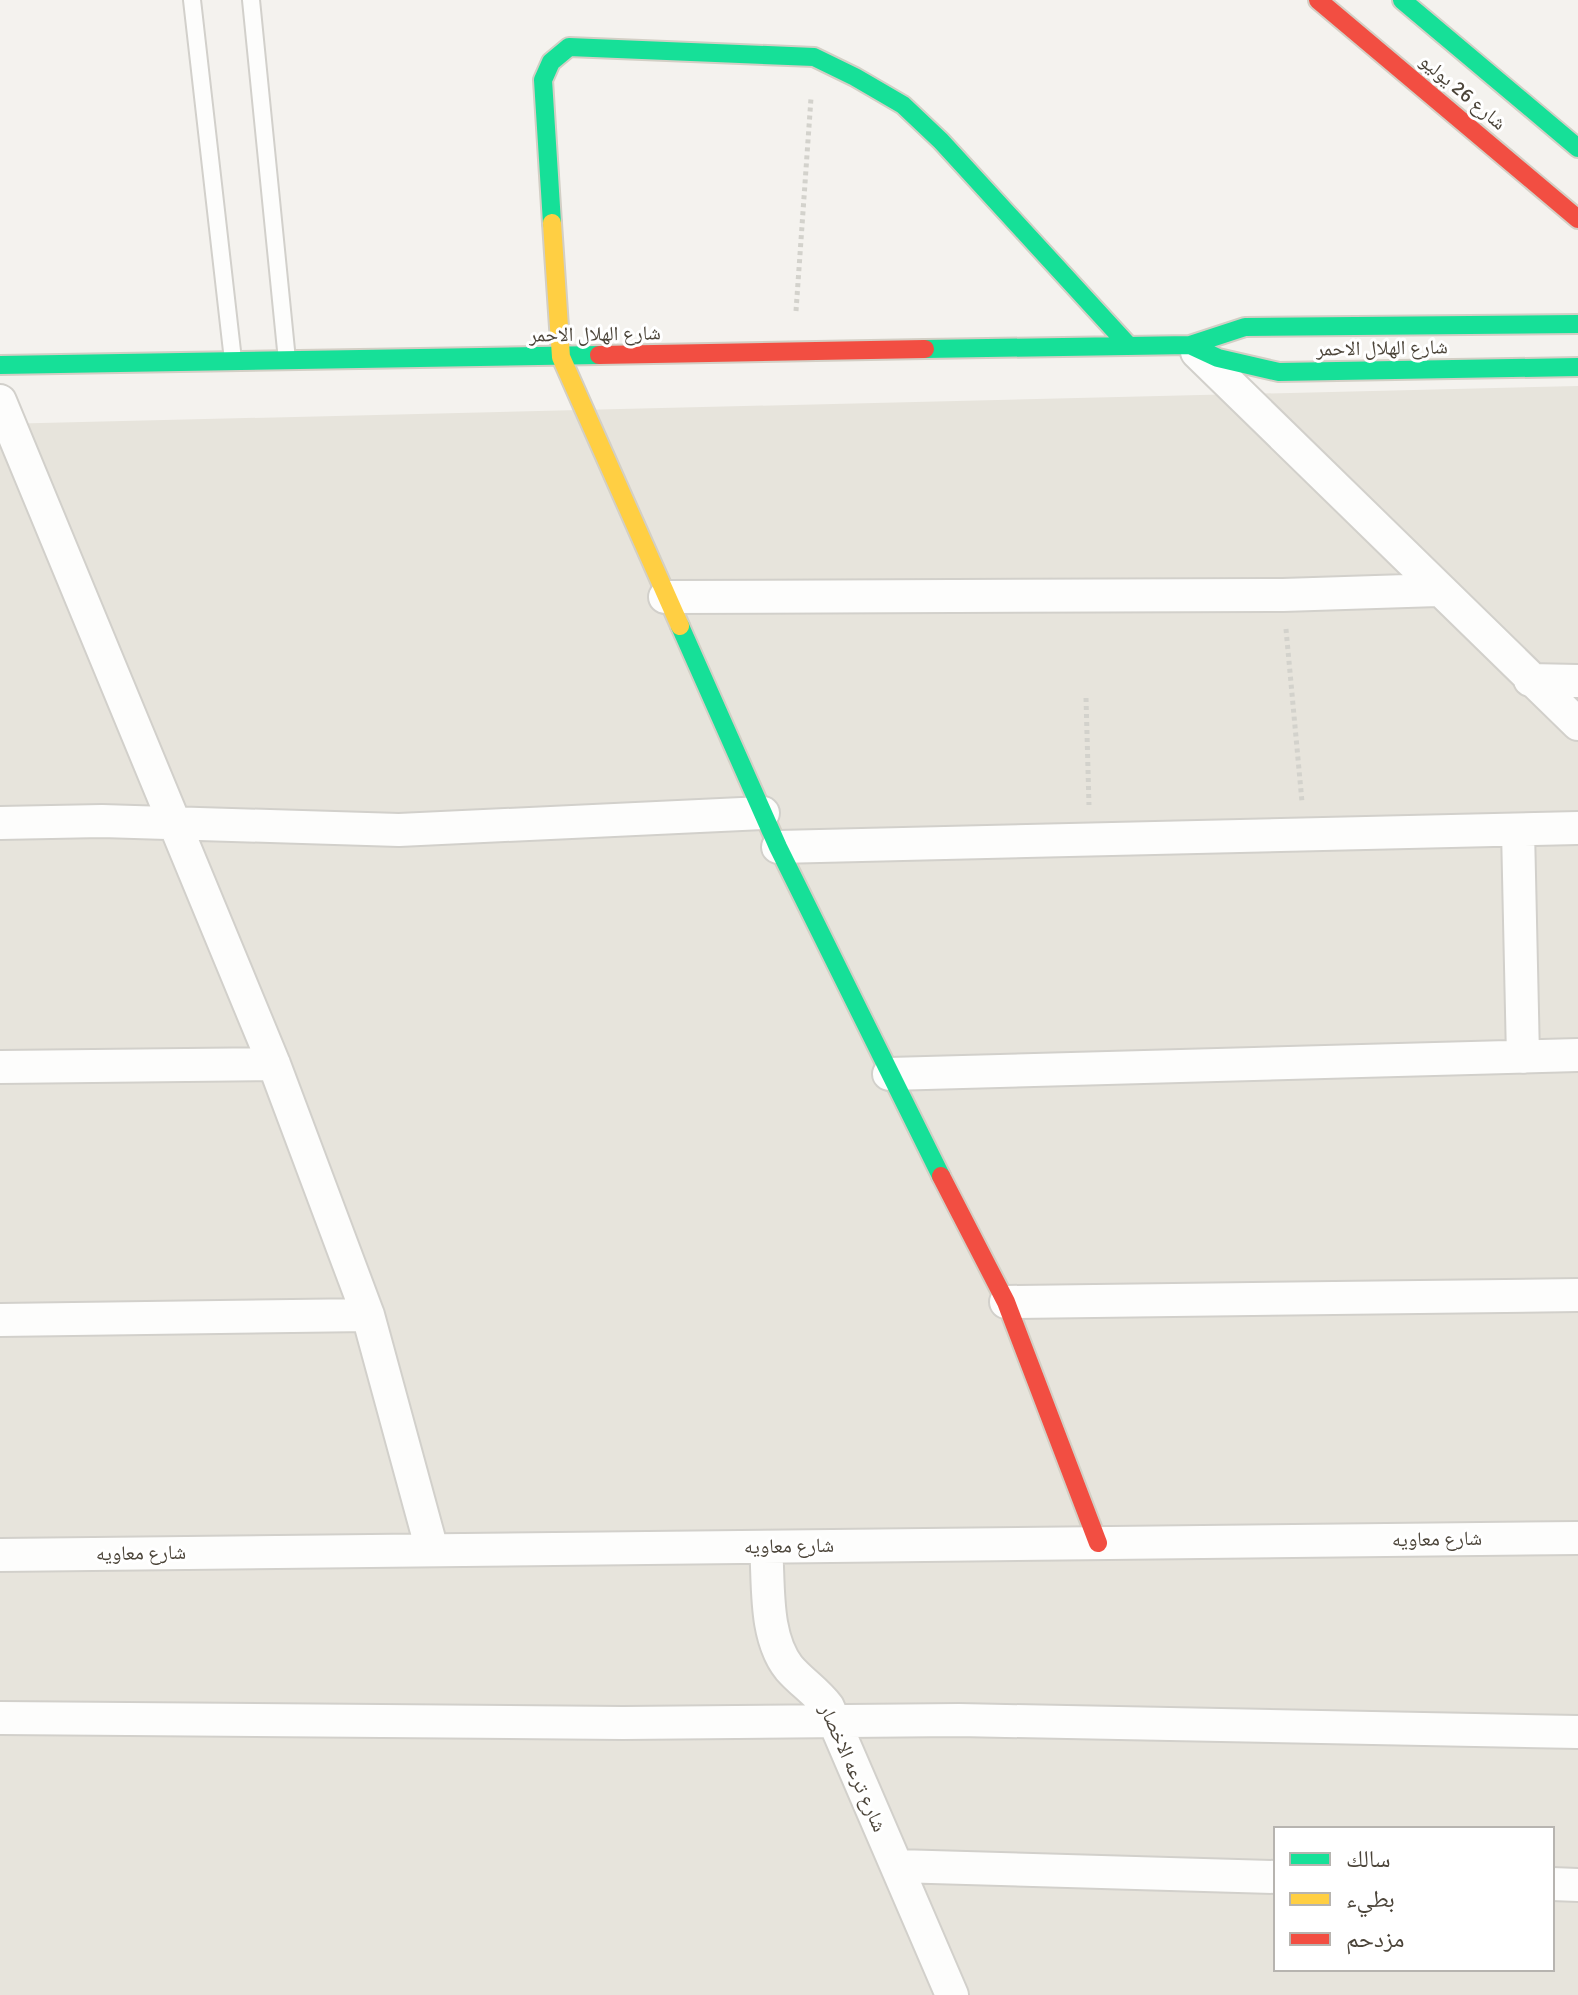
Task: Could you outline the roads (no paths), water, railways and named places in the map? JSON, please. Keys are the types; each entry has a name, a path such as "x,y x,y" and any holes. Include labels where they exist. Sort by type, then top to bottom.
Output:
{"street":[{"name":"شارع 26 يوليو","path":"1318,0 1578,219"},
{"name":"شارع 26 يوليو","path":"1402,0 1578,148"},
{"path":"1098,1543 1006,1302 889,1074 778,847 561,357 543,80 551,62 569,47 814,57 903,105 1129,346"},
{"name":"شارع الهلال الاحمر","path":"0,365 1190,345 1245,327 1578,324"},
{"name":"شارع الهلال الاحمر","path":"1190,345 1218,358 1279,372 1578,367"},
{"path":"1190,345 1578,724"},
{"path":"0,401 274,1064 368,1315 432,1550"},
{"path":"665,597 1283,595 1438,590"},
{"path":"1530,680 1578,681"},
{"path":"0,823 102,821 399,830 763,813"},
{"path":"778,847 1578,828"},
{"path":"1518,830 1523,1057"},
{"path":"889,1074 1578,1055"},
{"path":"0,1067 274,1064"},
{"path":"1006,1302 1578,1295"},
{"path":"0,1320 368,1315"},
{"name":"شارع معاويه","path":"0,1555 1578,1538"},
{"name":"شارع ترعه الاخصار","path":"766,1547 773,1635 779,1653 790,1669 818,1693 836,1723 952,1995"},
{"path":"0,1718 836,1723 959,1720 1578,1732"},
{"path":"897,1866 1274,1877"},
{"path":"1554,1884 1578,1885"}],"lane":[{"path":"192,0 233,362"},
{"path":"251,0 287,361"}]}
